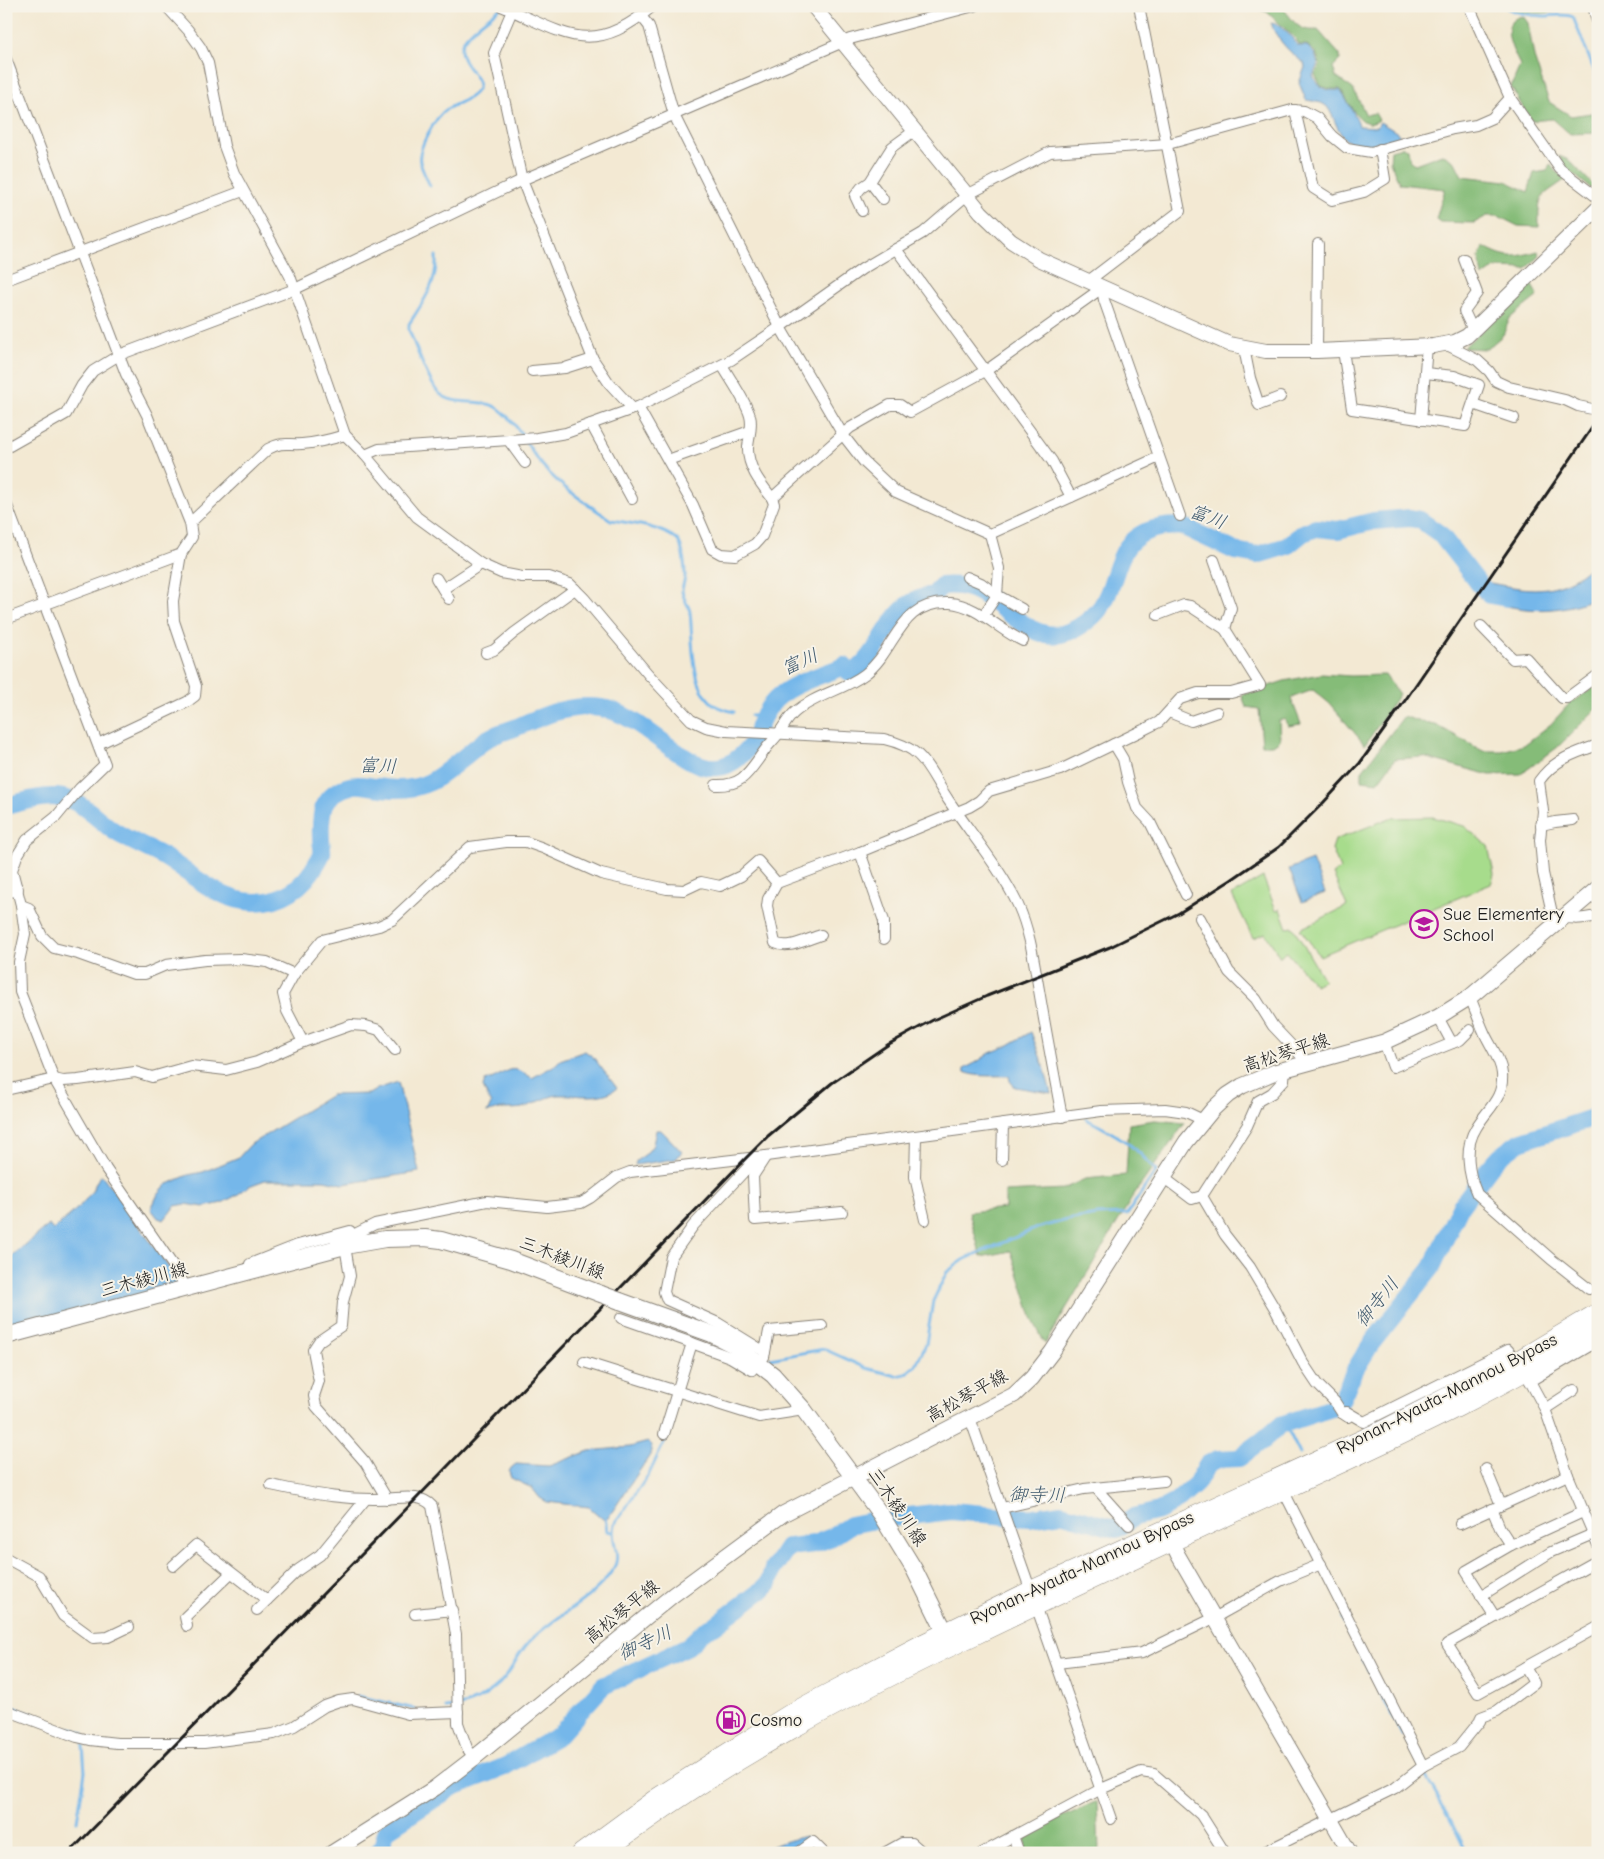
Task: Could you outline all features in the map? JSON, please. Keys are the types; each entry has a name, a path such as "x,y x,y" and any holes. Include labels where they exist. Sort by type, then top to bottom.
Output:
{"highway":[{"name":"Ryonan-Ayauta-Mannou Bypass","path":"1169,1536 1367,1436 1523,1371 1568,1332 1598,1312"},
{"name":"Ryonan-Ayauta-Mannou Bypass","path":"581,1853 656,1798 789,1714 1034,1597 1169,1536 1283,1490 1389,1441 1523,1371 1598,1328"},
{"name":"Ryonan-Ayauta-Mannou Bypass","path":"603,1853 719,1773 796,1726 948,1639"}],"main road":[{"name":"高松琴平線","path":"332,1853 435,1788 672,1595 783,1514 1014,1395 1032,1378 1052,1352 1163,1176 1203,1120 1228,1095 1242,1086 1284,1070 1384,1042 1438,1017 1470,997 1598,888"},
{"name":"三木綾川線","path":"6,1336 345,1246 385,1239 425,1238 456,1242 511,1260 712,1334 762,1360 804,1410 886,1522 914,1569 948,1639"}],"street":[{"path":"166,6 188,30 201,48 208,63 224,146 234,173 295,289 346,435 365,454 417,517 481,564 501,573 522,577 549,577 570,584 648,674 697,724 715,729 740,731 884,738 914,749 933,773 947,799 1007,886 1018,907 1026,927 1062,1116"},
{"path":"813,6 981,212 1011,241 1039,259 1087,282 1210,337 1244,348 1266,351 1317,351 1427,346 1445,344 1467,336 1598,208"},
{"path":"6,448 66,414 82,385 93,371 119,354 295,289 522,180 850,39 974,6"},
{"path":"1087,282 1180,211 1139,6"},
{"path":"1469,6 1510,98 1560,168 1598,198"},
{"path":"1593,6 1598,25"},
{"path":"648,10 627,26 612,33 581,37 560,32 508,8 494,53 522,180 593,358 609,383 635,408 668,460 693,505 712,549 721,554 735,555 759,540 774,504 772,498 757,479 752,464 748,449 751,424 749,414 722,365"},
{"path":"648,10 649,26 674,115 780,327 842,435 864,462 896,492 990,534 1159,456"},
{"path":"6,59 126,374 147,415 190,523 192,537 181,554 173,601 174,621 196,686 195,696 187,702 98,744"},
{"path":"365,454 378,449 519,440 566,433 635,408 722,365 862,269 923,232 967,195 1050,152 1168,144 1295,110 1304,111 1317,118 1332,136 1347,148 1371,152 1453,128 1476,125 1492,118 1510,98"},
{"path":"1295,110 1313,188 1332,200 1364,192 1385,179 1380,149"},
{"path":"862,211 855,196 861,188 870,182 892,147 914,130"},
{"path":"870,182 883,199"},
{"path":"6,280 80,254 243,190"},
{"path":"1317,351 1318,244"},
{"path":"896,249 987,370 1052,461 1071,497"},
{"path":"1464,259 1477,293 1464,312 1473,330"},
{"path":"772,498 850,428 890,405 900,405 910,412 987,370 1102,288"},
{"path":"1102,288 1104,300 1180,516"},
{"path":"1445,344 1476,360 1489,370 1496,381 1509,387 1565,400 1578,406 1592,409"},
{"path":"1421,420 1427,346"},
{"path":"1244,348 1250,378 1259,405 1280,397"},
{"path":"1343,350 1352,409 1465,426 1479,385 1454,376 1425,373"},
{"path":"532,371 565,368 593,358"},
{"path":"1473,404 1514,418"},
{"path":"591,424 632,500"},
{"path":"668,460 750,431"},
{"path":"190,523 268,449 278,444 302,444 331,440 346,435"},
{"path":"519,440 525,463"},
{"path":"6,503 105,764 80,788 56,818 27,840 17,856 12,870 11,890 20,905 24,934 19,962 20,992 54,1079 106,1169 174,1266 187,1289"},
{"path":"984,615 996,596 999,568 990,534"},
{"path":"6,619 181,554"},
{"path":"1214,560 1230,608 1225,628"},
{"path":"443,589 481,564"},
{"path":"967,577 981,583 996,596 1022,609"},
{"path":"436,578 449,599"},
{"path":"486,652 494,650 514,633 575,589"},
{"path":"716,785 728,786 747,776 776,732 794,713 807,704 866,674 879,660 900,626 919,609 935,604 950,603 964,606 984,615 1009,634 1023,641"},
{"path":"821,935 789,946 781,946 775,943 767,906 777,883 860,852 957,812 979,801 989,791 1060,770 1160,722 1180,699 1198,693 1231,693 1260,685 1225,628 1190,606 1184,605 1158,615"},
{"path":"1481,626 1513,659 1526,658 1562,698 1567,698 1598,675"},
{"path":"1169,712 1191,721 1217,712"},
{"path":"1114,744 1123,759 1128,782 1137,808 1150,822 1186,895"},
{"path":"1598,745 1566,756 1546,772 1539,782 1543,811 1540,840 1543,873 1552,913 1562,918 1574,920 1598,916"},
{"path":"1541,826 1573,820"},
{"path":"303,1042 287,1011 283,994 294,974 322,940 378,926 392,920 470,848 506,842 526,842 544,848 601,874 667,889 684,890 701,882 720,886 741,876 758,861 777,883"},
{"path":"860,852 884,921 884,939"},
{"path":"20,905 29,908 42,936 54,948 78,954 134,974 145,974 166,965 205,960 240,959 267,962 294,974"},
{"path":"1200,918 1229,972 1256,999 1273,1026 1308,1063"},
{"path":"1470,997 1485,1034 1498,1059 1503,1075 1498,1100 1476,1128 1469,1147 1469,1170 1475,1189 1551,1259 1591,1290"},
{"path":"1438,1017 1452,1043"},
{"path":"6,1090 54,1079 63,1081 78,1080 135,1072 152,1077 191,1066 226,1070 257,1062 303,1042 351,1025 366,1026 379,1030 394,1050"},
{"path":"1384,1042 1393,1067 1460,1040 1470,1030"},
{"path":"1163,1176 1192,1200 1202,1196 1247,1126 1258,1102 1272,1093 1284,1080 1284,1070"},
{"path":"213,1282 245,1266 298,1245 375,1224 487,1202 547,1207 568,1206 586,1201 617,1177 630,1172 766,1156 1101,1111 1165,1109 1186,1112 1203,1120"},
{"path":"1002,1160 1003,1124"},
{"path":"916,1136 916,1177 925,1220"},
{"path":"766,1156 752,1176 755,1220 842,1212"},
{"path":"755,1157 752,1163 693,1226 670,1257 664,1292 666,1305 718,1323 762,1360"},
{"path":"1202,1196 1225,1235 1250,1267 1270,1300 1303,1363 1317,1384 1339,1408 1363,1427 1367,1436"},
{"path":"373,1241 372,1230 375,1224"},
{"path":"318,1254 352,1234 375,1224"},
{"path":"345,1246 350,1276 341,1326 319,1341 313,1350 319,1381 314,1400 316,1406 365,1462 387,1499"},
{"path":"621,1318 661,1328 692,1343 730,1357 752,1370 762,1360 769,1331 822,1326"},
{"path":"1523,1371 1598,1341"},
{"path":"664,1434 692,1343"},
{"path":"1339,1408 1364,1422 1508,1350 1523,1371 1545,1410 1568,1475 1598,1546"},
{"path":"584,1362 759,1417 804,1410"},
{"path":"1545,1410 1574,1390"},
{"path":"970,1418 1111,1819"},
{"path":"1486,1469 1497,1507 1500,1528 1511,1546"},
{"path":"1460,1524 1568,1475"},
{"path":"1004,1513 1095,1487 1164,1481"},
{"path":"271,1486 323,1496 366,1500 401,1498 426,1500 432,1506 453,1610 461,1736 474,1758"},
{"path":"1095,1487 1126,1522"},
{"path":"1283,1490 1318,1565 1423,1766"},
{"path":"257,1610 298,1570 320,1555 366,1500"},
{"path":"1495,1617 1466,1571 1511,1546 1583,1512"},
{"path":"1481,1596 1551,1552 1593,1534"},
{"path":"1169,1536 1214,1618 1350,1853"},
{"path":"173,1566 196,1545 267,1600"},
{"path":"6,1558 39,1576 63,1616 92,1638 108,1637 129,1627"},
{"path":"1598,1560 1447,1644 1478,1694 1598,1627"},
{"path":"1057,1663 1142,1653 1214,1618 1282,1580 1318,1565"},
{"path":"187,1626 185,1617 231,1573"},
{"path":"414,1614 453,1610"},
{"path":"1262,1853 1395,1788 1423,1766 1459,1747 1480,1720 1480,1717 1497,1711 1534,1683 1525,1668"},
{"path":"6,1710 77,1737 90,1740 117,1743 176,1744 204,1743 274,1734 294,1726 325,1706 353,1699 408,1714 458,1708"},
{"path":"982,1853 1101,1789 1141,1772 1154,1774 1201,1815 1226,1853"},
{"path":"1014,1836 1019,1853"},
{"path":"798,1853 813,1842 824,1853"},
{"path":"884,1853 902,1843 912,1842 920,1850"}],"green space":[{"path":"1257,6 1281,6 1300,27 1318,30 1340,55 1340,60 1333,67 1336,77 1353,89 1366,115 1375,113 1379,120 1372,123 1366,122 1356,114 1340,89 1330,89 1321,86 1315,75 1320,65 1316,53 1307,45 1299,45 1296,39 1267,12 1258,9"},
{"path":"1507,6 1578,6 1534,13"},
{"path":"1523,16 1528,23 1534,57 1549,102 1571,116 1598,112 1598,133 1570,134 1553,119 1531,121 1511,87 1520,65 1513,52 1509,36 1510,23"},
{"path":"1402,147 1408,149 1410,161 1415,164 1442,154 1455,162 1462,176 1506,181 1528,192 1534,173 1547,171 1550,164 1555,171 1566,179 1542,197 1539,208 1539,227 1518,226 1498,216 1487,216 1474,223 1440,222 1436,219 1445,189 1400,184 1390,162 1391,150"},
{"path":"1559,156 1569,160 1598,190 1598,194 1567,169"},
{"path":"1483,246 1504,255 1516,256 1538,251 1540,256 1526,269 1495,268 1482,277 1479,257"},
{"path":"1531,284 1538,296 1510,318 1503,335 1487,349 1463,348"},
{"path":"1321,674 1351,676 1385,675 1399,694 1365,745 1329,703 1313,690 1291,698 1301,724 1288,726 1284,719 1279,721 1280,740 1273,745 1262,745 1259,709 1246,707 1242,695 1284,681"},
{"path":"1595,687 1598,690 1598,707 1558,747 1521,774 1490,775 1423,757 1395,759 1378,782 1362,780 1362,771 1404,716 1438,726 1483,751 1502,751 1524,745 1551,724 1570,703"},
{"path":"1433,817 1464,826 1488,846 1494,874 1491,884 1320,956 1300,929 1347,906 1333,874 1340,869 1332,849 1335,840 1390,818"},
{"path":"1263,877 1276,910 1280,909 1287,928 1293,927 1324,980 1315,985 1287,952 1280,957 1265,933 1253,938 1232,895"},
{"path":"1155,1120 1185,1123 1135,1193 1045,1344 1033,1320 1011,1251 981,1257 969,1212 1005,1208 1005,1192 1063,1189 1085,1179 1126,1175 1129,1124"},
{"path":"1097,1801 1100,1853 1026,1853 1025,1835"}],"water":[{"path":"1271,23 1283,29 1298,46 1307,46 1315,54 1318,64 1313,76 1318,84 1324,88 1340,90 1359,126 1377,127 1380,122 1398,133 1400,137 1363,145 1346,140 1324,104 1306,100 1299,83 1305,67 1304,63 1284,45 1276,35"},
{"path":"1598,560 1598,596 1584,602 1554,609 1539,610 1508,606 1479,597 1490,583 1535,589 1560,585 1572,580"},
{"path":"1312,860 1325,893 1302,902 1289,869"},
{"path":"1031,1032 1051,1093 1015,1087 1010,1081 1009,1076 981,1076 964,1072 964,1069 990,1053 1007,1046"},
{"path":"585,1051 593,1057 617,1088 596,1096 555,1095 522,1108 500,1109 487,1113 491,1104 483,1087 485,1081 512,1069 532,1078 555,1065 560,1060"},
{"path":"398,1082 419,1172 343,1184 324,1180 265,1180 249,1186 222,1203 204,1207 186,1204 175,1206 164,1220 158,1218 151,1209 158,1194 166,1185 239,1157 251,1144 331,1095 369,1094 377,1089"},
{"path":"656,1130 661,1130 682,1152 676,1159 635,1165 636,1161 646,1154 653,1145"},
{"path":"102,1175 170,1269 179,1285 6,1330 6,1261 49,1225 53,1230 72,1213 92,1192"},
{"path":"648,1442 652,1445 650,1455 608,1518 604,1520 589,1507 547,1502 540,1498 532,1488 511,1478 509,1472 516,1464 549,1466 589,1451 630,1447"},
{"path":"806,1836 808,1842 788,1853 759,1853 770,1847"}],"waterway":[{"path":"1504,6 1513,11 1529,15 1563,15 1573,17 1598,80"},
{"path":"430,186 420,162 424,141 438,118 447,109 469,98 478,88 477,80 464,60 461,48 462,43 477,26 500,8"},
{"path":"436,256 435,275 432,284 409,324 409,330 426,372 435,388 445,397 452,400 494,406 514,423 523,436"},
{"path":"526,442 542,466 551,475 581,500 611,520 655,529 679,542 685,572 682,591 690,612 696,673 705,695 714,705 734,712"},
{"name":"富川","path":"6,806 44,797 57,797 73,801 114,831 164,857 218,892 242,901 265,901 291,892 312,872 322,854 321,821 324,806 328,799 340,790 356,785 396,789 424,785 490,737 555,712 578,707 601,708 617,712 632,720 691,761 705,766 723,766 739,758 751,745 766,712 779,696 790,688 844,666 851,674 863,665 896,617 906,607 918,599 934,595 941,586 961,586 980,593 1016,619 1041,633 1054,635 1068,632 1082,625 1098,611 1112,585 1124,551 1141,534 1154,529 1172,526 1184,527 1235,551 1257,555 1287,546 1303,533 1316,528 1338,530 1374,521 1410,518 1420,520 1440,534 1479,584 1490,595 1507,598"},
{"path":"751,716 763,715"},
{"name":"御寺川","path":"377,1853 382,1848 387,1830 453,1787 504,1767 559,1735 603,1686 688,1646 704,1631 714,1626 762,1590 769,1583 773,1569 787,1548 814,1544 832,1537 850,1525 875,1520 951,1511 1029,1518 1061,1513 1117,1529 1134,1517 1159,1511 1176,1502 1196,1484 1208,1464 1218,1459 1239,1458 1280,1425 1332,1408 1340,1402 1356,1368 1371,1344 1431,1269 1460,1207 1490,1167 1500,1156 1519,1142 1592,1118 1598,1114"},
{"path":"770,1359 824,1349 866,1368 897,1376 905,1374 916,1365 926,1344 933,1301 947,1272 965,1259 1037,1228 1097,1215 1127,1214 1156,1171 1124,1140 1086,1119"},
{"path":"1285,1424 1300,1454"},
{"path":"446,1708 470,1703 492,1690 509,1672 520,1654 539,1632 585,1599 605,1580 613,1569 617,1558 613,1536 614,1525 649,1474 667,1436"},
{"path":"605,1517 607,1531 612,1532"},
{"path":"1342,1618 1402,1735"},
{"path":"358,1696 415,1709"},
{"path":"6,1704 33,1715"},
{"path":"70,1729 83,1733"},
{"path":"189,1738 216,1737"},
{"path":"77,1821 85,1772 83,1745"},
{"path":"1422,1771 1447,1813 1467,1853"}],"railway":[{"path":"69,1853 768,1136 832,1083 889,1044 933,1020 987,996 1110,947 1179,913 1279,847 1360,763 1598,419"}],"place":[{"name":"Sue Elementery School","path":"1424,924"},
{"name":"Cosmo","path":"731,1720"}]}
